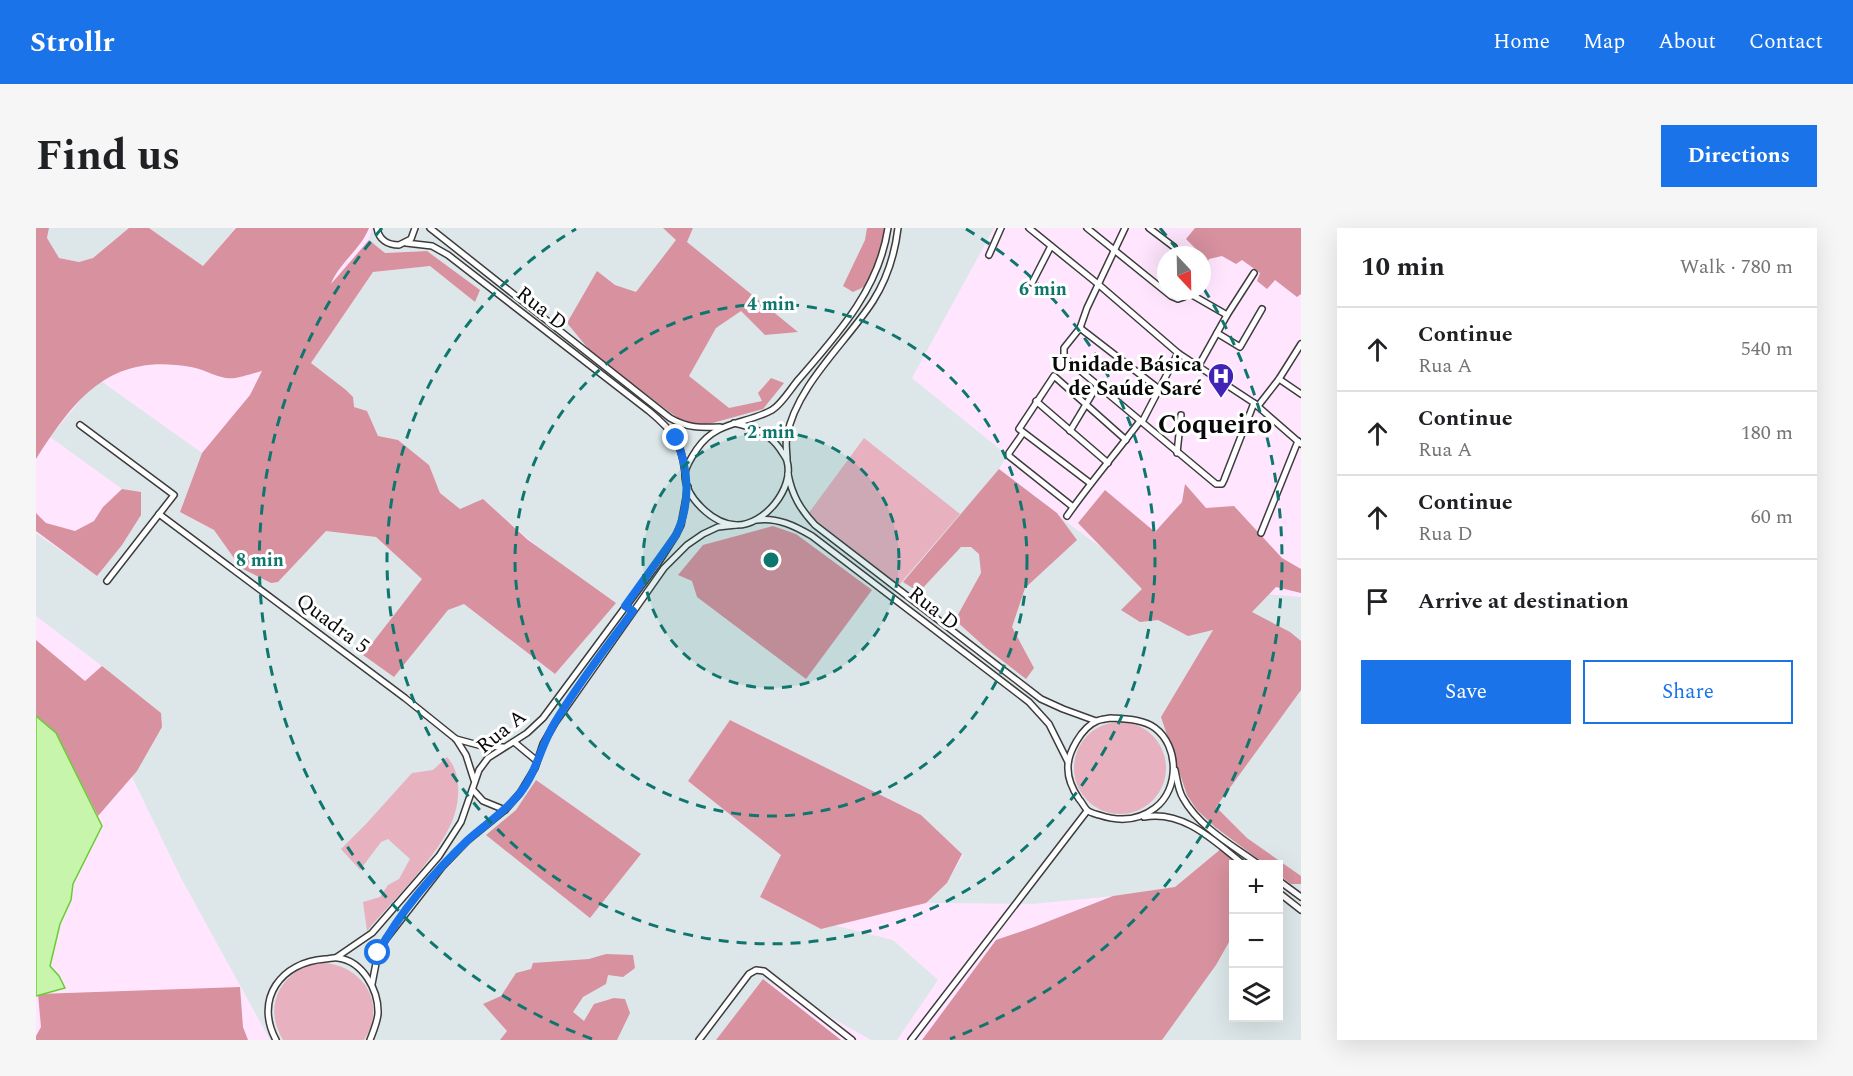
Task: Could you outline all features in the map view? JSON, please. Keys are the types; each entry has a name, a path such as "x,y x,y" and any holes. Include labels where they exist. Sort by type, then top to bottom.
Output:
{"street":[{"name":"Rua D","path":"377,228 381,239 386,243 432,246 448,255 668,427 676,438 682,453 685,473"},
{"path":"406,243 411,239 415,228"},
{"name":"Rua D","path":"430,228 535,313 680,424 695,428 722,427"},
{"path":"888,228 879,268 865,295 842,328 774,409 722,427 698,446 685,473 688,487 703,511 717,519 736,525 767,512 778,502 788,473 786,437 801,402 821,369 874,299 890,267 898,228"},
{"path":"989,255 1001,228"},
{"path":"1029,228 1178,352 1256,405 1299,442 1261,533"},
{"path":"1087,228 1171,296 1178,299 1184,297 1187,292 1227,315"},
{"path":"1125,228 1082,318 1080,328 1064,348 1063,353 1068,361 1097,386 1216,484 1222,484 1256,405 1280,379 1301,344"},
{"path":"1149,228 1173,246"},
{"path":"1032,283 1051,246"},
{"path":"1198,367 1254,273"},
{"path":"865,295 874,299"},
{"path":"1217,333 1240,347 1262,309"},
{"path":"531,320 535,313"},
{"path":"1080,328 1159,389"},
{"path":"1067,516 1089,483 1141,421 1178,352"},
{"path":"1089,483 1019,429 1054,376 1126,440"},
{"path":"1280,379 1301,394"},
{"path":"1070,430 1097,386"},
{"path":"1036,401 1108,463"},
{"path":"1177,453 1181,415"},
{"path":"734,423 749,426 766,434 775,442 787,460"},
{"path":"80,425 174,495 107,581"},
{"path":"1023,433 1009,456 1073,507"},
{"name":"Rua D","path":"788,473 791,489 814,525 1041,699 1063,710 1096,721"},
{"name":"Rua A","path":"337,957 372,933 439,856 455,834 479,770 488,758 527,734 543,718 676,535 681,525 688,487"},
{"name":"Quadra 5","path":"159,514 405,698 456,739 466,755 475,782"},
{"name":"Rua D","path":"752,520 766,518 785,522 812,536 958,647 1029,702 1049,724 1068,762"},
{"name":"Rua A","path":"372,984 378,953 386,939 442,867 461,847 505,810 520,793 555,723 664,568 687,544 703,534 718,527 736,525"},
{"path":"625,606 633,611"},
{"path":"958,647 963,640"},
{"path":"1238,860 1198,829 1180,820 1159,814 1123,820 1087,811 1070,782 1068,762 1075,743 1096,721 1111,718 1124,719 1154,727 1164,739 1171,754 1181,795 1192,813 1253,860"},
{"name":"Quadra 5","path":"456,739 482,746 503,747"},
{"path":"514,742 537,762"},
{"path":"1139,818 1157,807 1167,794 1174,767"},
{"path":"473,790 483,801 505,810"},
{"path":"911,1040 1087,811"},
{"path":"1283,884 1301,897"},
{"path":"1283,896 1301,910"},
{"path":"276,1040 267,1012 271,996 281,978 298,964 337,957 358,967 372,984 377,999 378,1014 370,1040"},
{"path":"699,1040 749,974 756,970 764,971 852,1040"}],"shaded area":[{"path":"36,228 49,228 47,238 59,258 79,262 93,258 129,228 149,228 203,266 236,228 369,228 361,243 339,269 331,284 369,240 385,253 427,251 480,290 475,302 430,266 373,272 311,363 353,397 354,407 367,411 378,436 398,440 429,465 440,493 460,509 483,499 528,540 616,603 555,674 464,604 448,610 394,677 363,655 422,579 376,537 326,531 278,582 271,583 241,568 214,530 180,512 202,453 250,395 262,371 230,378 191,367 163,364 138,366 117,373 98,384 81,399 65,417 36,459"},
{"path":"49,228 130,228 93,258 79,262 59,258 47,238"},
{"path":"149,228 235,228 203,266"},
{"path":"372,228 994,228 912,378 1007,455 999,469 1065,521 1153,585 1301,597 1301,1040 1162,1040 1229,940 1229,1022 1283,1022 1283,860 1231,860 1222,848 1175,887 1156,892 1032,904 926,903 947,883 963,855 921,815 730,720 688,781 782,855 760,897 794,915 893,940 938,980 897,1040 871,1040 763,979 716,1040 270,1040 181,878 132,777 162,727 102,666 36,616 36,533 97,576 141,492 122,489 50,437 87,392 101,381 202,453 180,512 214,530 241,568 278,582 326,530 376,537 423,579 364,654 394,677 448,610 464,604 555,674 615,603 540,549 484,500 460,509 440,493 429,465 398,440 378,437 367,411 354,407 311,363 373,272 430,266 475,301 480,290 427,251 385,253 369,240"},
{"path":"663,228 693,228 687,242 798,332 765,335 741,311 716,328 689,376 729,408 762,401 758,393 771,378 784,383 763,409 709,424 695,425 679,419 591,352 567,323 597,271 615,285 636,292 676,240"},
{"path":"867,228 885,228 881,250 870,280 865,286 853,292 843,286 865,240"},
{"path":"1195,228 1301,228 1301,294 1297,297 1275,280 1267,289 1257,281 1260,273 1242,260 1236,264 1222,256 1211,259 1211,246 1193,246 1186,239"},
{"path":"864,438 960,514 899,585 808,514"},
{"path":"999,469 1057,513 1077,540 1025,588 1012,627 1034,668 1026,679 955,620 981,573 979,554 971,547 961,547 919,592 903,582"},
{"path":"1185,484 1206,508 1234,506 1282,558 1301,569 1301,593 1276,587 1252,612 1290,632 1301,641 1301,690 1216,807 1247,838 1278,860 1260,860 1215,827 1197,810 1187,795 1161,717 1213,630 1188,636 1158,620 1140,622 1121,610 1142,589 1078,523 1105,490 1155,532 1182,502"},
{"path":"122,489 141,492 141,515 122,545 97,576 36,531 36,513 46,523 75,531 94,521 103,507"},
{"path":"773,526 796,534 872,590 806,679 697,597 692,581 678,575 703,545"},
{"path":"36,640 85,681 102,666 161,713 162,727 137,771 98,816 56,733 36,716"},
{"path":"36,716 56,733 102,826 73,884 71,900 60,924 50,966 59,976 65,988 36,996"},
{"path":"730,720 921,815 962,854 947,883 926,903 821,929 760,897 781,855 688,781"},
{"path":"1120,722 1146,730 1158,742 1166,768 1158,794 1146,806 1120,814 1094,806 1082,794 1074,768 1082,742 1094,730"},
{"path":"447,757 456,772 458,781 458,800 450,826 443,840 423,867 367,931 363,902 380,897 388,885 399,879 410,859 388,839 381,842 360,870 341,849 412,773 433,770"},
{"path":"536,780 641,854 590,918 486,835 516,810"},
{"path":"1222,848 1231,860 1229,860 1229,942 1216,965 1162,1040 922,1040 996,940 1113,896 1175,887"},
{"path":"1283,863 1301,876 1301,884 1291,884 1283,878"},
{"path":"606,954 633,955 635,968 623,977 608,975 606,984 583,997 573,1012 584,1021 594,1004 614,998 625,999 630,1013 617,1040 500,1040 507,1031 483,1004 501,996 516,973 531,969 533,963 589,959"},
{"path":"315,963 344,968 365,986 371,998 373,1011 371,1025 364,1040 283,1040 274,1016 278,993 292,975"},
{"path":"763,979 841,1040 716,1040"},
{"path":"240,987 243,1027 248,1040 36,1040 41,1027 38,994"}],"place":[{"name":"Unidade Básica de Saúde Saré","path":"1221,399"}],"district":[{"name":"Coqueiro","path":"1215,424"}],"route":[{"path":"378,953 412,904 442,867 468,841 505,810 520,793 528,782 543,744 555,723 633,611 625,606 658,563 681,525 688,487 682,453 676,438"}]}
